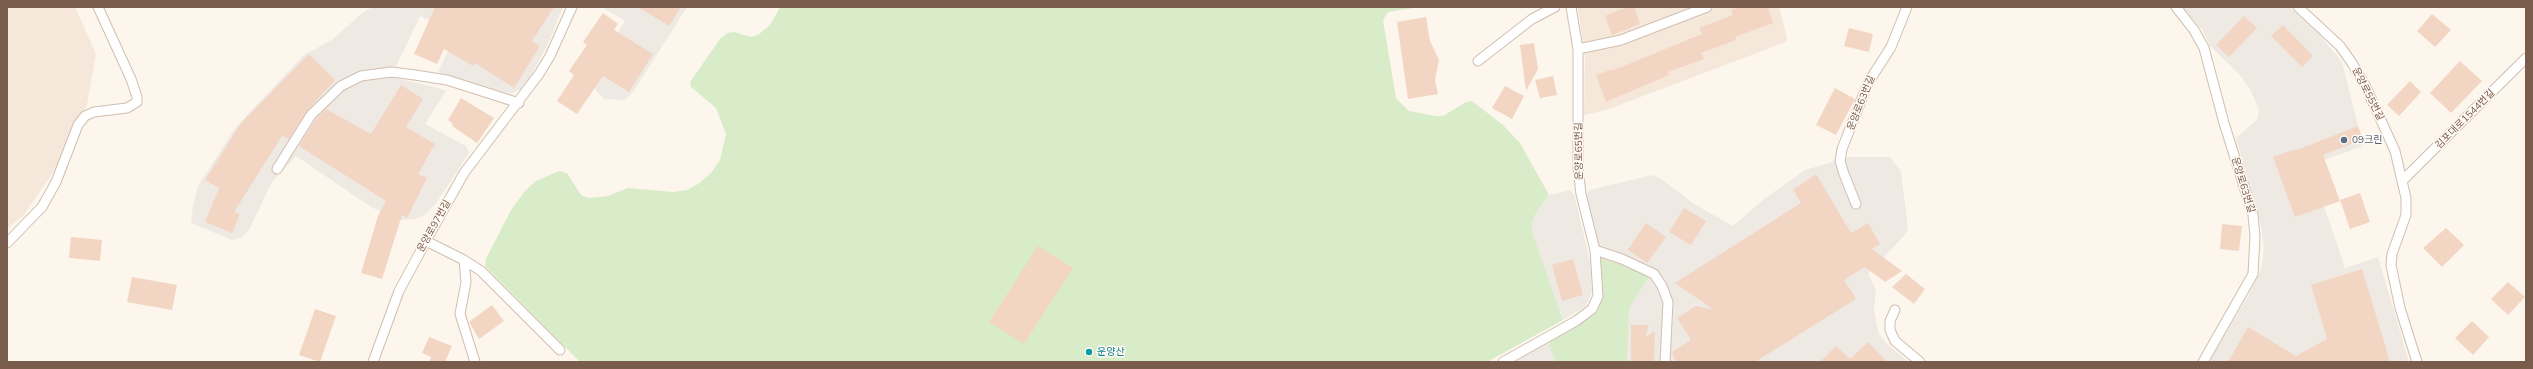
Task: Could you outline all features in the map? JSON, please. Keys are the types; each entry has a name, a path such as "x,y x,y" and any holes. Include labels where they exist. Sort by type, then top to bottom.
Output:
{"lane":[{"path":"7,243 42,207 56,182 78,125 85,116 94,112 128,108 133,106 137,97 98,7"},
{"name":"운양로97번길","path":"373,362 399,291 464,173 519,103 550,56 572,7"},
{"path":"1478,61 1532,19 1555,7"},
{"name":"운양로65번길","path":"1503,362 1576,321 1592,309 1598,296 1595,250 1580,194 1578,168 1578,49 1571,7"},
{"path":"1578,49 1621,40 1707,7"},
{"name":"운양로63번길","path":"1856,204 1840,161 1842,149 1868,83 1891,47 1907,7"},
{"name":"운양로63번길","path":"2176,7 2194,30 2204,48 2224,123 2253,215 2255,236 2253,274 2203,362"},
{"name":"운양로55번길","path":"2298,7 2340,46 2352,63 2365,85 2396,151 2403,180 2406,215 2392,254 2391,265 2400,308 2416,362"},
{"name":"김포대로1544번길","path":"2403,180 2526,58"},
{"path":"277,169 311,115 341,86 361,76 391,72 447,80 519,103"},
{"path":"426,241 464,260 481,271 560,350"},
{"path":"1595,250 1622,258 1654,274 1662,286 1668,302 1665,362"},
{"path":"464,260 466,282 460,314 475,362"},
{"path":"1895,310 1890,321 1890,330 1895,341 1920,362"}],"shaded area":[{"path":"7,7 75,7 96,54 87,105 56,168 23,216 7,229"},
{"path":"373,7 563,7 548,44 529,79 522,89 509,94 438,72 457,32 420,16 391,77 446,91 425,124 466,146 469,153 437,202 426,214 415,219 399,220 371,207 296,156 272,182 249,230 241,238 232,240 191,223 193,205 198,186 236,127 304,55 332,40 362,13"},
{"path":"602,7 687,7 633,92 625,100 604,99 587,81 625,21"},
{"path":"1578,7 1779,7 1787,38 1786,42 1606,110 1584,115 1585,58"},
{"path":"2183,7 2289,7 2319,34 2342,62 2363,146 2310,165 2345,268 2378,257 2409,362 2209,362 2251,291 2262,265 2264,247 2261,225 2236,138 2257,120 2259,110 2250,89 2239,74 2210,46 2203,31"},
{"path":"1849,157 1890,157 1901,171 1908,229 1903,237 1868,274 1876,290 1874,309 1878,332 1884,341 1908,362 1627,362 1629,312 1632,303 1649,278 1635,269 1600,258 1585,196 1590,190 1652,175 1660,178 1694,204 1733,226 1764,199 1805,170"},
{"path":"1570,190 1574,194 1590,261 1592,291 1586,306 1563,320 1533,234 1532,222 1536,213 1549,195"},
{"path":"1550,341 1549,346 1556,362 1512,362"}],"green space":[{"path":"780,7 1420,7 1388,12 1383,20 1396,98 1409,111 1436,116 1443,116 1466,102 1472,101 1503,125 1520,143 1549,195 1536,213 1532,222 1533,234 1563,320 1487,362 580,362 485,266 486,259 511,210 525,191 536,181 559,171 567,173 581,195 588,198 608,196 628,188 673,192 687,190 698,184 711,173 720,160 726,134 716,108 691,87 690,82 720,39 727,33 734,32 751,37 758,35 770,25"},
{"path":"1600,258 1635,269 1649,278 1632,303 1629,312 1627,362 1556,362 1549,346 1550,341 1582,322 1602,294"}],"building":[{"path":"435,7 554,7 532,41 540,46 514,88 475,63 473,66 444,49 437,64 414,54"},
{"path":"638,7 681,7 669,26"},
{"path":"1627,7 1634,7 1640,24 1612,35 1605,16"},
{"path":"1739,7 1768,7 1773,23 1735,37 1736,40 1701,53 1704,59 1668,72 1669,75 1606,102 1596,75 1613,69 1614,70 1702,34 1699,28 1733,15 1731,10"},
{"path":"603,13 618,24 614,30 653,54 629,92 603,76 577,114 557,101 574,75 569,71 587,45 583,42"},
{"path":"2432,14 2451,30 2435,47 2417,31"},
{"path":"2244,16 2257,28 2229,57 2216,45"},
{"path":"1426,17 1430,41 1439,60 1435,80 1438,94 1408,99 1397,22"},
{"path":"2283,25 2313,56 2302,67 2271,36"},
{"path":"1849,28 1873,34 1869,52 1844,46"},
{"path":"1534,43 1538,69 1526,91 1520,45"},
{"path":"309,54 335,80 306,112 289,139 282,136 234,212 240,214 232,233 205,222 219,188 205,180 241,123"},
{"path":"2460,61 2482,81 2451,113 2430,93"},
{"path":"1553,76 1557,95 1540,98 1535,80"},
{"path":"2410,81 2421,92 2399,116 2387,105"},
{"path":"401,85 423,99 406,127 435,144 418,174 427,178 407,218 402,215 382,279 361,273 378,216 386,201 299,146 316,119 326,109 371,134"},
{"path":"1505,86 1524,96 1512,119 1492,108"},
{"path":"1835,88 1855,99 1836,135 1816,125"},
{"path":"461,98 494,118 477,143 452,126 453,124 448,120"},
{"path":"2358,126 2363,139 2323,155 2340,201 2295,217 2273,157 2296,149 2297,150"},
{"path":"1816,174 1851,233 1868,223 1880,244 1872,249 1902,271 1885,282 1865,267 1844,280 1856,299 1755,362 1676,362 1672,352 1691,340 1677,318 1696,306 1714,310 1675,283 1801,203 1793,190"},
{"path":"2360,193 2370,222 2350,229 2340,200"},
{"path":"1684,208 1706,221 1691,245 1669,232"},
{"path":"1646,223 1666,237 1647,263 1628,250"},
{"path":"2222,224 2242,226 2239,251 2220,249"},
{"path":"2446,228 2464,245 2442,267 2423,248"},
{"path":"71,237 102,240 100,261 69,258"},
{"path":"1038,246 1073,268 1024,344 989,322"},
{"path":"1573,259 1583,295 1562,301 1552,265"},
{"path":"2362,269 2390,362 2228,362 2248,327 2296,356 2327,339 2311,285"},
{"path":"1906,274 1925,289 1914,304 1892,287"},
{"path":"132,277 177,285 172,310 127,302"},
{"path":"2508,282 2525,297 2508,315 2491,299"},
{"path":"492,305 504,321 479,339 469,322"},
{"path":"315,309 336,316 320,362 299,355"},
{"path":"2472,321 2489,337 2473,355 2455,338"},
{"path":"1631,325 1649,325 1645,337 1655,331 1654,362 1631,362"},
{"path":"429,337 452,346 445,362 429,362 431,357 422,353"},
{"path":"1868,342 1887,362 1820,362 1836,346 1850,359"}],"place":[{"name":"09크린","path":"2344,140"},
{"name":"운양산","path":"1089,352"}]}
